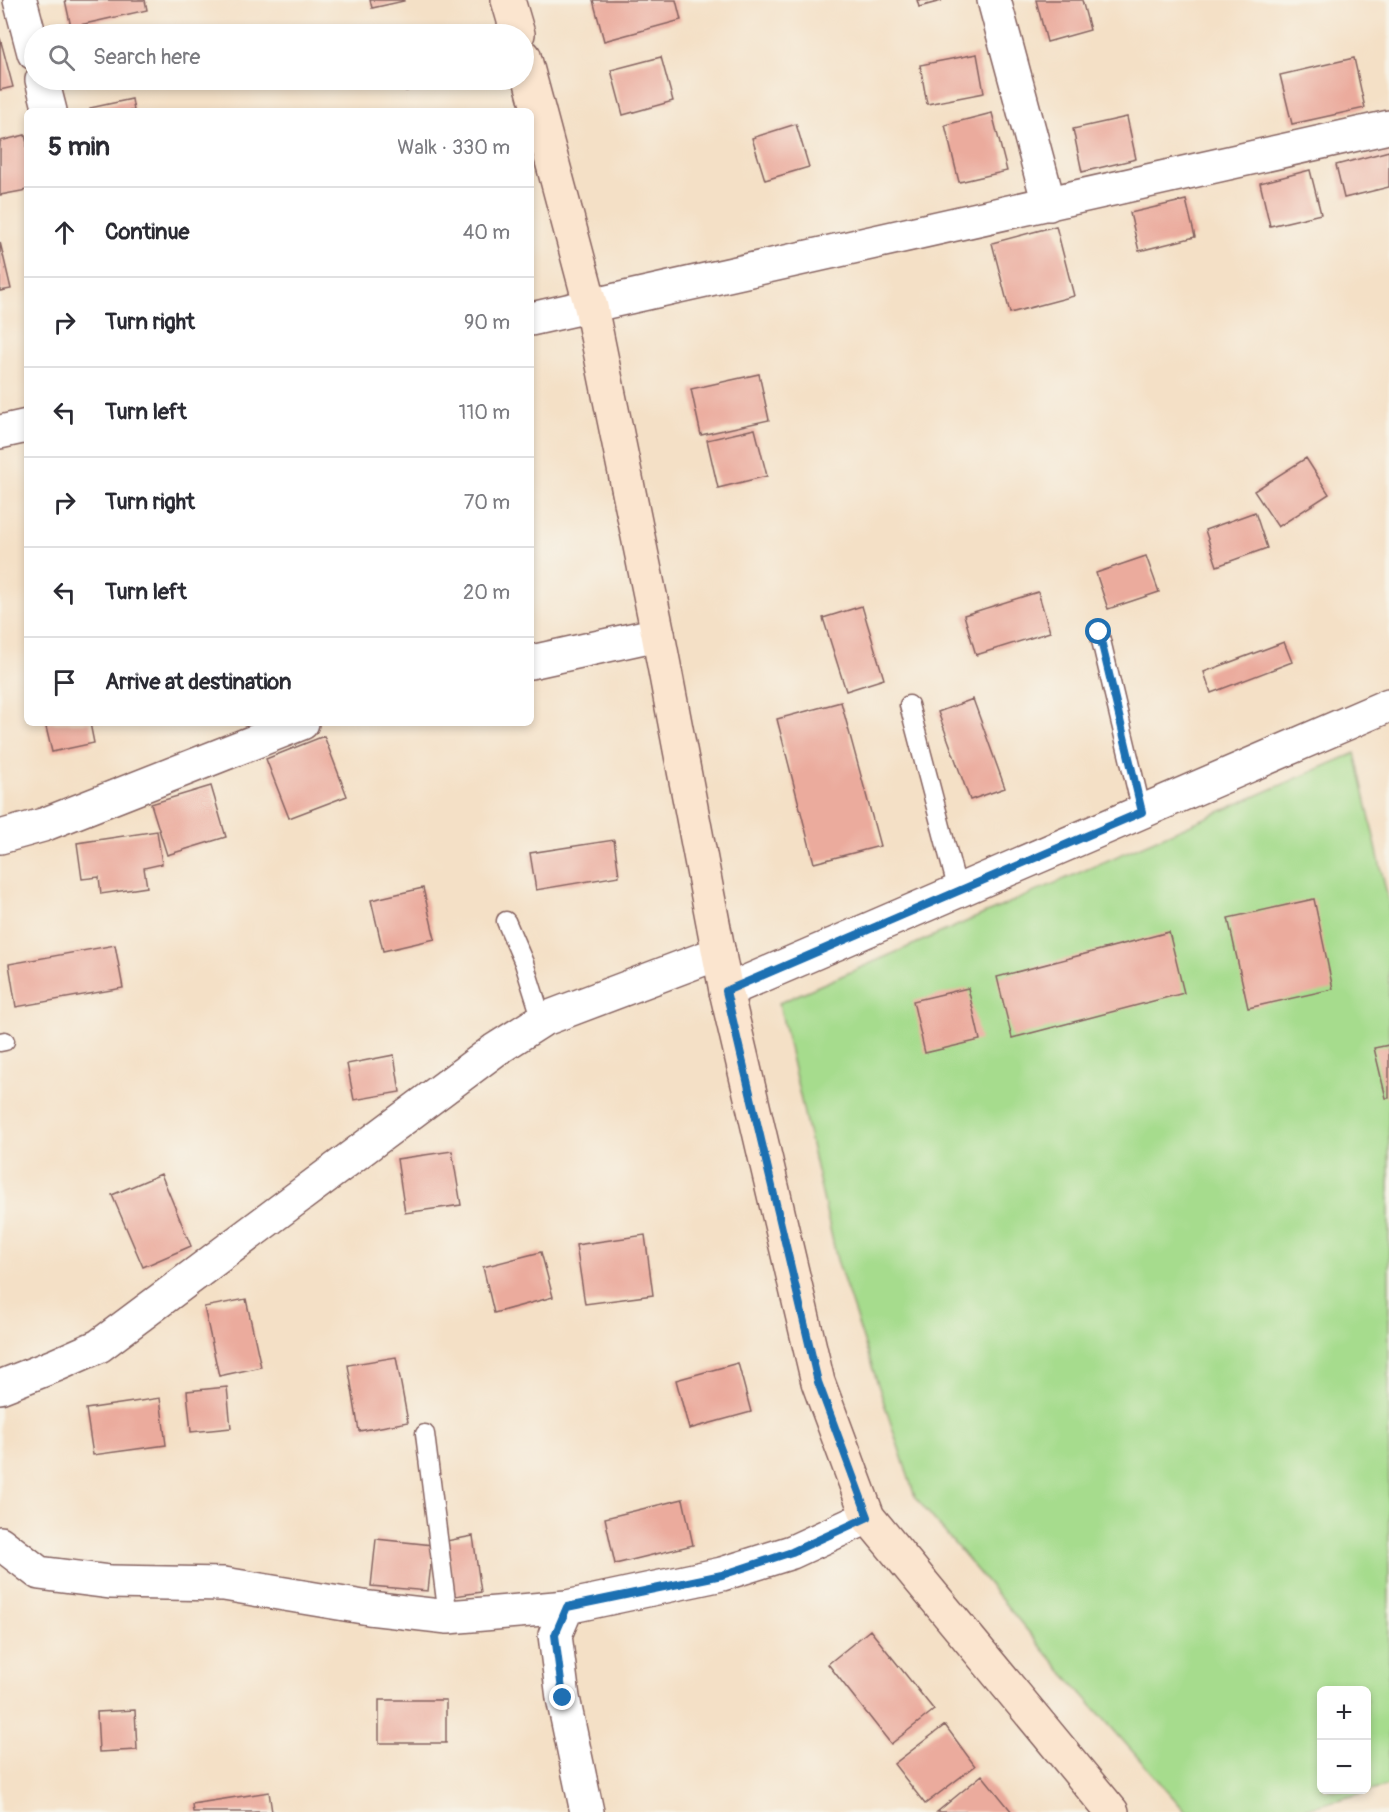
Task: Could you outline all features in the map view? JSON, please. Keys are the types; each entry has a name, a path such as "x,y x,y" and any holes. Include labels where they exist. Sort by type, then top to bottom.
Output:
{"main road":[{"path":"508,0 515,24"},
{"path":"533,90 591,307 658,634 726,991 818,1382 868,1517 1112,1812"}],"street":[{"path":"20,0 26,24"},
{"path":"994,0 1049,204"},
{"path":"45,90 49,108"},
{"path":"534,318 1389,127"},
{"path":"0,432 24,427"},
{"path":"534,661 658,634"},
{"path":"726,991 1142,812 1387,714"},
{"path":"0,837 43,825 294,726"},
{"path":"0,1387 99,1346 495,1050 542,1020 719,953"},
{"path":"0,1543 39,1573 110,1582 224,1584 369,1608 448,1617 567,1607 722,1575 792,1552 868,1517"},
{"path":"567,1607 555,1635 563,1698 587,1812"}],"lane":[{"path":"1099,632 1142,812"},
{"path":"909,705 958,891"},
{"path":"506,921 524,963 542,1020"},
{"path":"425,1434 448,1617"}],"green space":[{"path":"1355,753 1389,904 1389,1786 1371,1791 1371,1686 1317,1686 1317,1794 1359,1794 1293,1812 1186,1812 1059,1668 915,1497 837,1260 779,1003"}],"building":[{"path":"65,0 145,0 147,10 84,24 70,24"},
{"path":"370,0 404,0 404,1 372,8"},
{"path":"593,0 676,0 681,20 604,41"},
{"path":"917,0 940,0 941,1 919,7"},
{"path":"1036,0 1082,0 1090,30 1047,42"},
{"path":"0,38 13,87 0,90"},
{"path":"977,54 984,93 927,104 920,65"},
{"path":"661,57 673,101 623,115 611,70"},
{"path":"1354,58 1365,108 1292,124 1280,75"},
{"path":"132,99 134,108 90,108"},
{"path":"992,113 1007,171 959,182 945,125"},
{"path":"1127,117 1136,159 1082,172 1073,129"},
{"path":"796,124 809,167 765,180 752,138"},
{"path":"24,135 24,191 0,195 0,141"},
{"path":"1389,151 1389,187 1344,198 1336,165"},
{"path":"1310,170 1321,214 1270,226 1260,183"},
{"path":"1186,200 1195,237 1139,251 1130,213"},
{"path":"1056,226 1074,296 1010,313 992,243"},
{"path":"0,242 11,289 0,291"},
{"path":"759,374 769,420 701,435 691,389"},
{"path":"755,429 767,476 718,488 707,440"},
{"path":"1306,458 1329,494 1278,527 1254,491"},
{"path":"1255,512 1267,548 1217,566 1205,530"},
{"path":"1146,556 1159,592 1108,609 1096,573"},
{"path":"1038,592 1050,632 976,655 964,615"},
{"path":"862,606 884,679 846,691 823,618"},
{"path":"1284,642 1292,662 1211,693 1204,672"},
{"path":"973,699 1005,788 970,800 938,712"},
{"path":"841,702 880,846 814,863 777,719"},
{"path":"46,726 91,726 94,743 52,752"},
{"path":"324,736 347,796 289,818 266,759"},
{"path":"211,786 226,837 167,855 151,804"},
{"path":"157,831 162,864 144,868 147,887 101,894 99,877 82,879 77,843"},
{"path":"614,840 619,876 536,890 530,853"},
{"path":"423,888 435,939 383,951 371,900"},
{"path":"1314,899 1333,989 1248,1008 1228,918"},
{"path":"1169,932 1184,993 1012,1038 997,977"},
{"path":"115,945 123,988 16,1007 9,964"},
{"path":"968,988 980,1040 925,1053 913,1001"},
{"path":"1389,1045 1389,1098 1386,1098 1374,1048"},
{"path":"394,1055 400,1092 354,1100 347,1064"},
{"path":"452,1151 461,1205 405,1213 397,1159"},
{"path":"161,1174 191,1246 143,1267 112,1195"},
{"path":"645,1235 653,1295 585,1304 576,1245"},
{"path":"541,1252 553,1297 494,1313 483,1267"},
{"path":"246,1299 261,1367 219,1376 204,1307"},
{"path":"396,1357 408,1422 359,1431 348,1365"},
{"path":"738,1363 751,1412 689,1429 676,1380"},
{"path":"227,1387 231,1428 191,1432 187,1391"},
{"path":"160,1398 166,1445 93,1455 86,1409"},
{"path":"683,1499 693,1545 615,1564 605,1518"},
{"path":"473,1536 481,1592 455,1596 446,1541"},
{"path":"376,1539 433,1545 428,1591 371,1586"},
{"path":"870,1630 934,1710 891,1744 828,1664"},
{"path":"379,1700 446,1700 446,1743 379,1743"},
{"path":"135,1710 137,1750 99,1752 97,1712"},
{"path":"945,1725 975,1766 925,1804 894,1764"},
{"path":"982,1775 1012,1812 937,1812"},
{"path":"269,1792 272,1812 193,1812 192,1804"}],"route":[{"path":"563,1698 555,1635 567,1607 722,1575 792,1552 868,1517 818,1382 726,991 1142,812 1099,632"}]}
